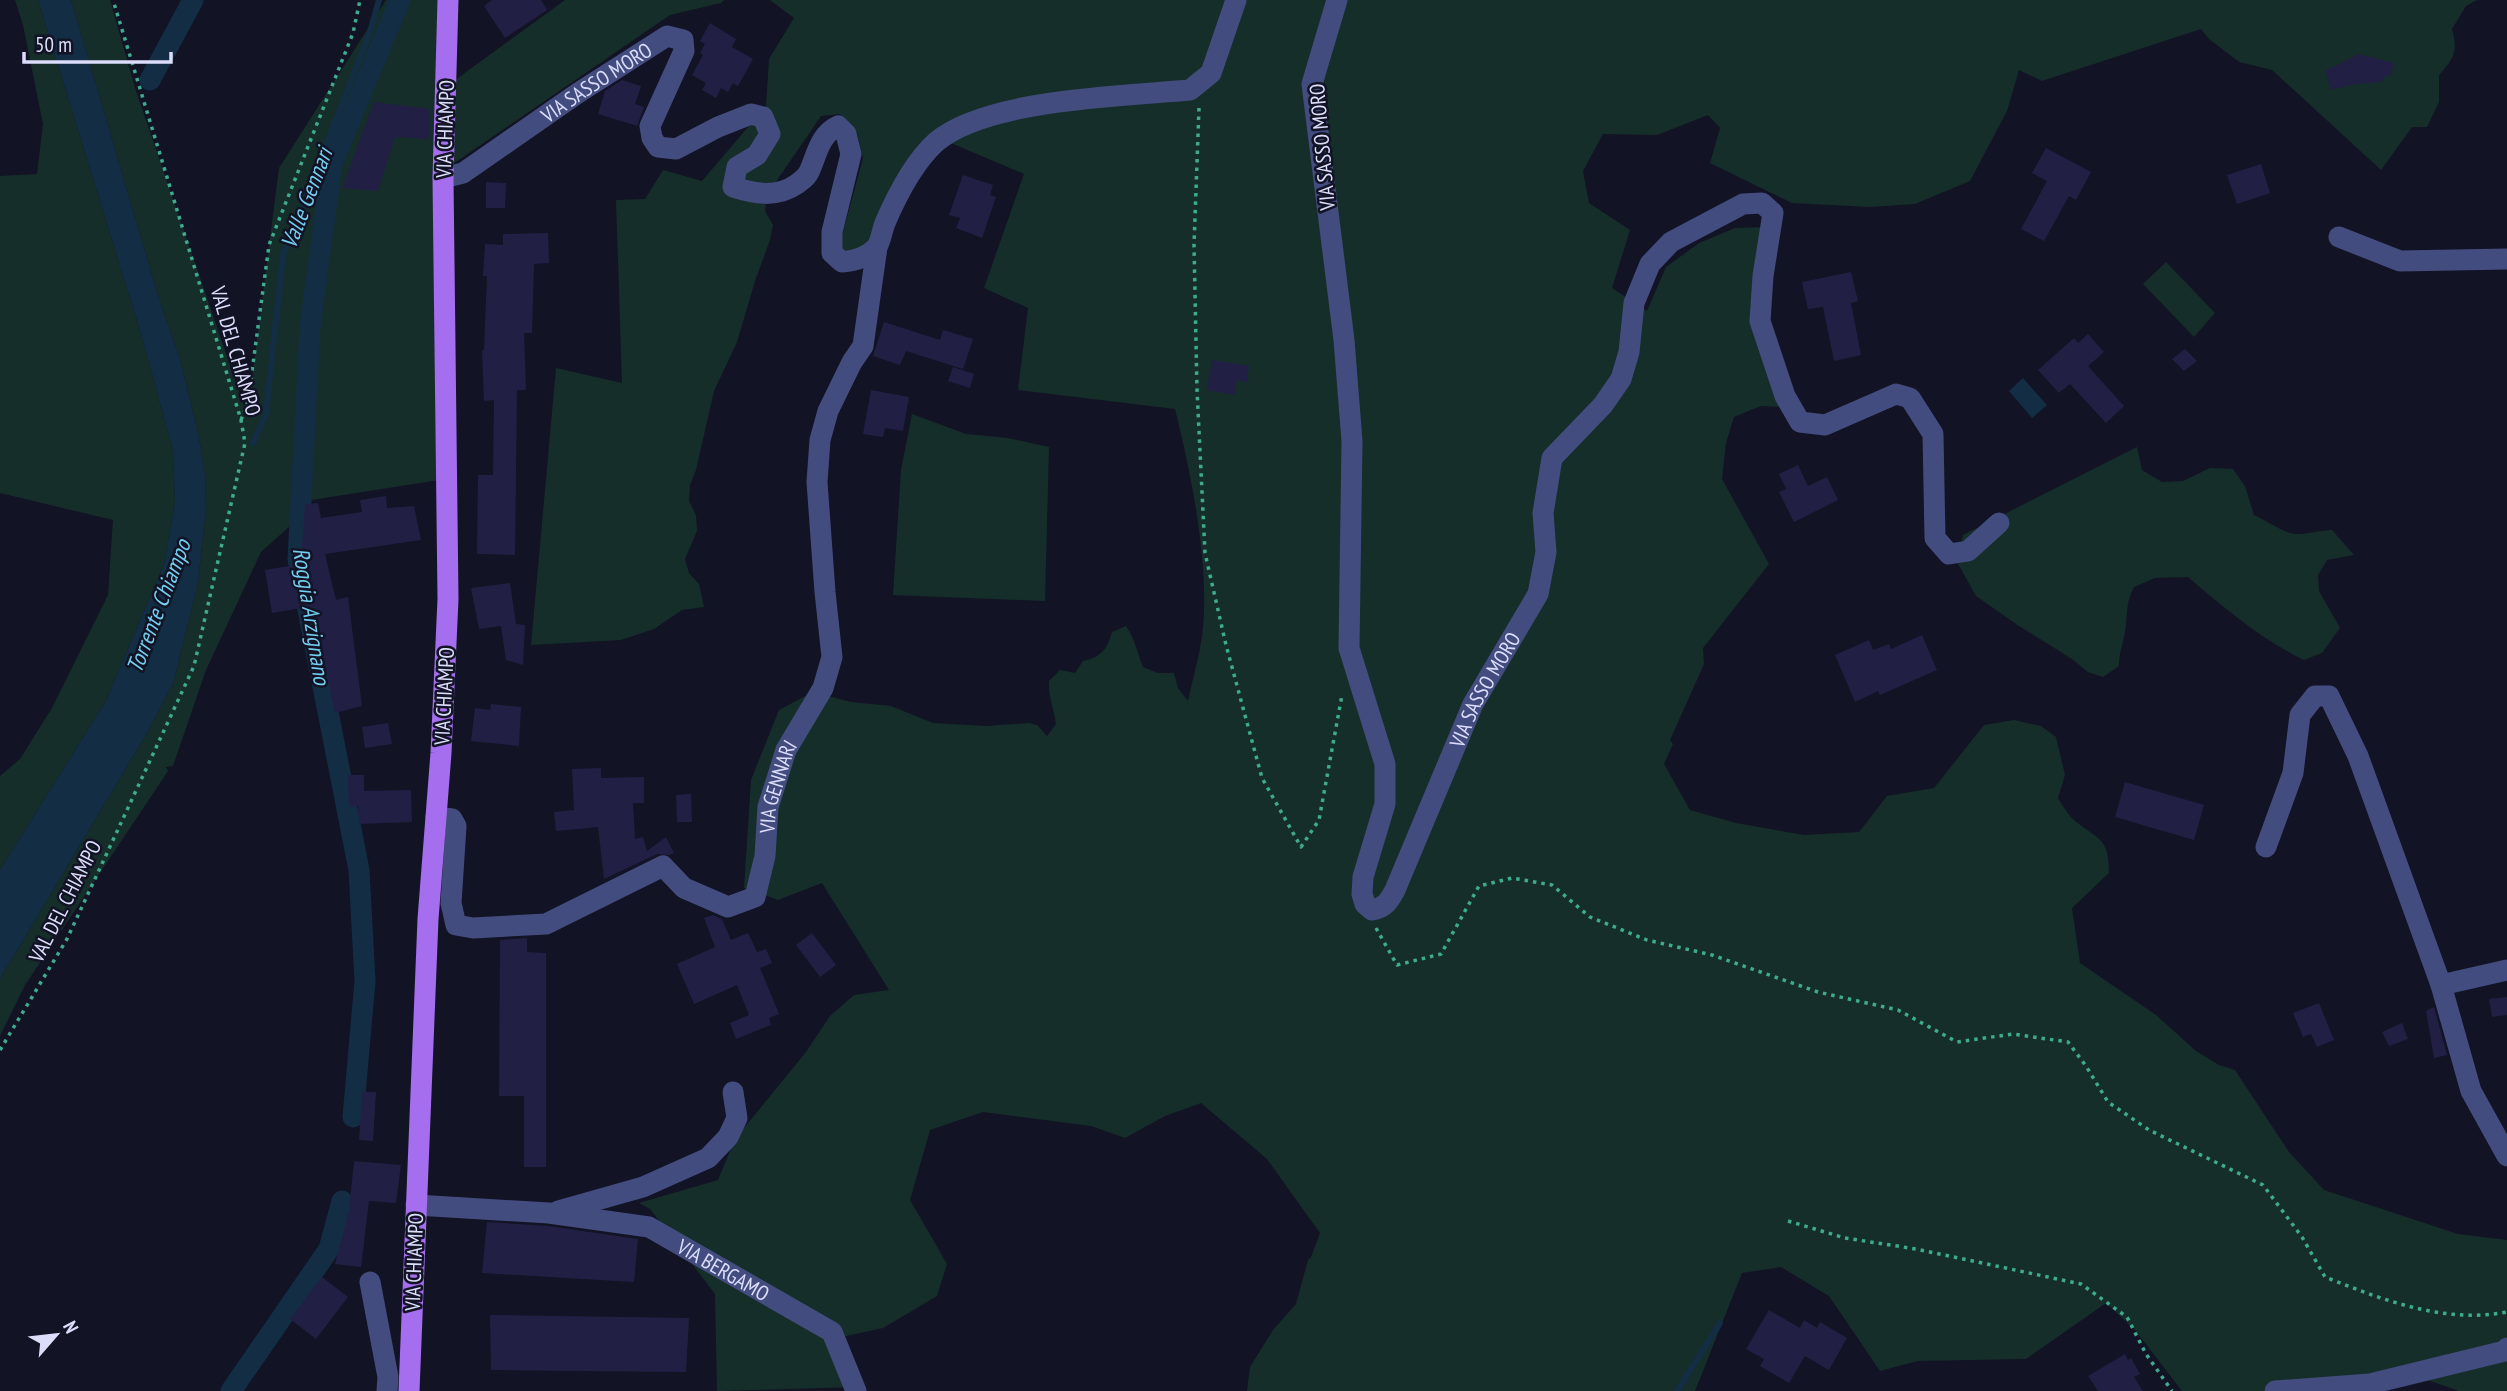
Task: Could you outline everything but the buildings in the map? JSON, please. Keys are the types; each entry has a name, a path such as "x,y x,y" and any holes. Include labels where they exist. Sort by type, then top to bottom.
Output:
{"main road":[{"name":"VIA CHIAMPO","path":"409,1391 427,946 448,599 443,178 448,0"}],"street":[{"path":"877,247 884,225 906,181 936,142 962,125 1028,106 1190,90 1211,73 1236,0"},
{"name":"VIA SASSO MORO","path":"1337,0 1312,83 1344,340 1352,441 1349,648 1385,764 1385,804 1363,877 1365,904 1372,910 1380,909 1387,903 1395,890 1473,704 1538,594 1546,552 1543,513 1552,458 1603,405 1620,379 1629,352 1634,303 1650,264 1671,242 1743,204 1762,203 1773,213 1763,276 1760,321 1785,396 1801,422 1825,425 1896,394 1910,398 1933,433 1935,538 1949,554 1968,551 1999,523"},
{"name":"VIA SASSO MORO","path":"443,178 463,173 578,93 667,36 683,40 684,51 650,126 652,138 658,147 676,149 718,127 751,114 763,117 770,134 757,155 737,167 733,187 754,193 785,192 808,176 820,144 828,131 838,126 846,134 850,154 832,232 832,253 842,262 855,261 877,247"},
{"path":"2339,237 2400,261 2507,259"},
{"name":"VIA GENNARI","path":"436,817 452,819 456,826 451,903 456,925 473,928 545,924 663,866 684,888 728,906 755,897 765,856 768,807 786,750 823,688 832,657 817,482 820,440 828,411 863,346 877,247"},
{"path":"2266,847 2293,773 2300,715 2315,696 2329,696 2358,755 2441,985 2471,1091 2507,1156"},
{"path":"2441,985 2507,971"},
{"name":"VIA BERGAMO","path":"549,1213 643,1187 708,1158 728,1138 737,1118 733,1092"},
{"name":"VIA BERGAMO","path":"416,1205 549,1213 649,1227 832,1332 856,1391"},
{"path":"370,1282 388,1377 387,1391"},
{"path":"2275,1391 2370,1384 2505,1351 2507,1348"}],"path":[{"name":"VAL DEL CHIAMPO","path":"0,1050 67,939 194,666 245,443 241,420 113,0"},
{"path":"241,420 248,401 269,245 353,33 360,0"},
{"path":"1190,90 1199,106 1194,245 1197,390 1205,553 1226,645 1262,778 1301,847 1319,820 1343,684"},
{"path":"1372,910 1374,924 1397,965 1441,954 1479,886 1512,878 1552,885 1590,917 1647,940 1712,955 1818,992 1898,1010 1957,1042 2013,1034 2068,1042 2108,1102 2150,1130 2263,1185 2302,1237 2325,1277 2417,1309 2460,1315 2507,1312"},
{"path":"1788,1221 1844,1238 2081,1284 2127,1317 2146,1354 2172,1391"}],"green space":[{"path":"15,0 38,0 142,337 173,450 175,503 164,564 106,701 0,870 0,776 20,759 52,708 108,595 113,520 0,493 0,176 37,174 43,124 23,25"},
{"path":"71,0 110,0 136,91 244,406 250,395 279,168 386,0 451,0 451,83 565,0 724,0 670,15 447,168 452,478 305,501 299,518 261,552 206,670 173,766 166,767 168,771 25,985 0,1036 0,979 147,733 173,684 198,583 206,507 205,475 199,437 180,359 159,299"},
{"path":"770,0 2477,0 2466,6 2452,29 2455,44 2453,54 2439,75 2439,102 2427,127 2412,127 2381,170 2272,70 2239,62 2209,39 2201,29 2042,81 2019,70 2007,111 1970,181 1915,204 1870,207 1792,203 1710,163 1720,128 1708,115 1657,135 1603,134 1583,171 1589,203 1630,230 1612,288 1647,311 1666,267 1699,243 1735,228 1770,227 1765,283 1782,407 1761,406 1734,417 1726,443 1722,479 1769,564 1703,648 1704,664 1670,740 1673,744 1664,764 1690,810 1736,823 1804,835 1859,832 1887,796 1934,788 1984,725 2014,720 2041,726 2056,737 2065,775 2058,798 2072,819 2101,841 2109,861 2109,873 2072,908 2080,963 2156,1015 2196,1051 2219,1065 2235,1070 2289,1152 2324,1190 2458,1234 2507,1240 2507,1391 2459,1391 2416,1376 2341,1391 2182,1391 2135,1330 2106,1303 2026,1359 1918,1361 1880,1371 1829,1296 1781,1267 1742,1273 1695,1391 1247,1391 1250,1367 1273,1330 1296,1304 1308,1260 1320,1233 1267,1159 1201,1103 1165,1116 1125,1138 1091,1126 983,1112 930,1130 910,1200 947,1264 937,1296 883,1328 842,1337 856,1387 717,1391 715,1294 650,1209 639,1203 718,1180 735,1139 806,1052 830,1016 854,995 889,990 822,883 778,900 744,888 751,780 779,710 813,692 851,702 891,706 933,723 986,726 1029,723 1037,725 1047,736 1056,724 1049,681 1060,670 1075,673 1083,661 1102,652 1112,632 1126,626 1143,667 1158,673 1174,673 1178,688 1188,701 1201,645 1204,602 1197,518 1175,409 1018,390 1028,308 984,288 1024,174 951,143 924,165 887,236 842,255 839,247 863,158 857,133 839,114 821,116 767,195 765,211 773,225 770,240 737,342 714,391 696,470 690,485 689,501 696,515 697,531 685,559 689,573 699,584 704,607 682,610 654,629 621,640 531,645 556,368 622,383 616,200 645,199 663,170 702,181 766,106 769,59 794,18"},
{"path":"2166,262 2215,313 2194,337 2143,284"},
{"path":"912,414 966,434 1008,438 1049,447 1045,601 893,595 901,470"},
{"path":"2137,447 2142,470 2162,482 2183,481 2210,468 2233,469 2245,486 2254,515 2291,533 2332,530 2354,555 2327,560 2318,575 2319,591 2340,628 2322,653 2304,660 2288,652 2243,622 2188,577 2155,578 2134,587 2128,604 2119,666 2103,677 2088,672 1976,596 1957,562 1963,535"}],"water":[{"name":"Torrente Chiampo","path":"38,0 71,0 159,299 180,359 199,437 205,475 206,507 198,583 173,684 147,733 0,979 0,870 106,701 164,564 175,503 173,450 142,337"},
{"path":"2023,378 2047,405 2032,418 2009,391"}],"waterway":[{"name":"Roggia Arzignano","path":"150,80 193,0"},
{"name":"Valle Gennari","path":"253,443 266,414 283,255 369,35 379,0"},
{"name":"Roggia Arzignano","path":"353,1117 365,981 359,870 298,559 310,327 332,164 400,0"},
{"name":"Roggia Arzignano","path":"231,1391 329,1249 342,1201"},
{"path":"1677,1391 1720,1323"}]}
